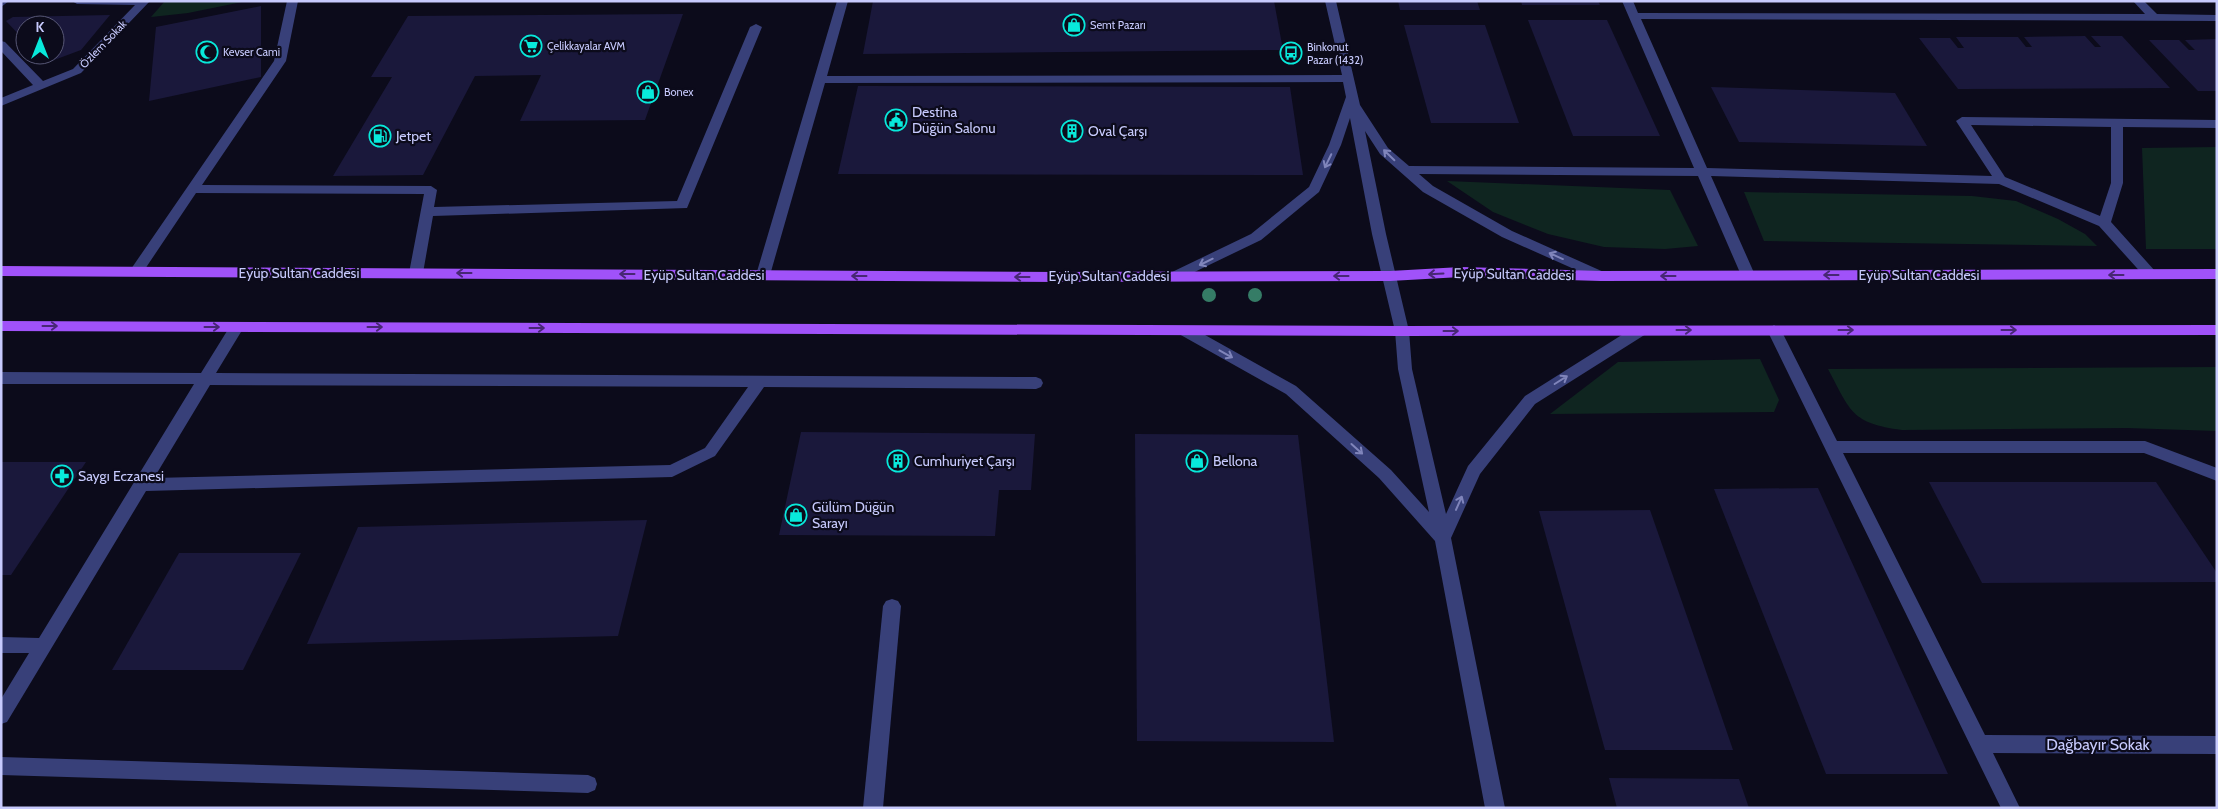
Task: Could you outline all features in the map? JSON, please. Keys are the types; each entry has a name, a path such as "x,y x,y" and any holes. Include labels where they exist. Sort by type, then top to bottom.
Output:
{"main road":[{"name":"Eyüp Sultan Caddesi","path":"1,271 1176,276 1390,276 1461,272 1601,276 2217,274"},
{"path":"1,326 1402,331 2217,330"}],"street":[{"path":"1,4 4,1"},
{"path":"77,1 145,2"},
{"path":"136,272 280,61 293,1"},
{"path":"763,275 843,1"},
{"path":"1330,1 1344,56 1350,99 1402,331 1405,369 1443,538 1495,808"},
{"path":"1628,1 1748,275"},
{"path":"2138,1 2154,18"},
{"name":"Özlem Sokak","path":"1,102 78,71 145,2"},
{"path":"1634,16 2217,18"},
{"path":"427,212 682,205 756,27"},
{"path":"1,44 41,86"},
{"path":"820,80 1347,78"},
{"path":"1350,99 1384,151 1428,189 1507,234 1601,276"},
{"path":"1176,276 1256,237 1314,189 1336,145 1350,99"},
{"path":"2001,180 1962,121 2217,124"},
{"path":"2104,223 2117,183 2117,123"},
{"path":"1405,170 1702,172 2001,180 2104,223 2150,274"},
{"path":"193,189 430,190 416,273"},
{"path":"1,716 237,327"},
{"path":"1184,330 1290,390 1385,474 1443,538"},
{"path":"1443,538 1474,470 1530,400 1642,330"},
{"path":"1774,330 2011,808"},
{"path":"1,378 1036,383"},
{"path":"141,485 672,471 710,452 760,382"},
{"path":"1832,447 2145,447 2217,475"},
{"path":"873,808 892,606"},
{"path":"1,645 44,646"},
{"name":"Dağbayır Sokak","path":"1980,744 2217,745"},
{"path":"1,766 588,784"}],"green space":[{"path":"165,1 247,1 188,13 151,17"},
{"path":"2217,147 2217,249 2146,249 2142,148"},
{"path":"1447,181 1670,190 1698,246 1665,249 1604,247 1548,234 1493,212"},
{"path":"1744,192 1972,196 2016,201 2058,219 2085,234 2097,246 1764,241"},
{"path":"1760,359 1779,400 1774,412 1550,414 1618,362"},
{"path":"2217,367 2217,431 2127,428 1902,430 1872,424 1854,413 1842,396 1828,369"}],"building":[{"name":"Semt Pazarı","path":"873,1 1274,1 1283,50 863,54"},
{"path":"1398,1 1477,1 1480,10 1400,10"},
{"path":"1521,1 1598,1 1600,5 1522,5"},
{"name":"Kevser Cami","path":"261,6 261,77 149,101 156,27"},
{"name":"Çelikkayalar AVM","path":"683,14 645,120 520,121 541,75 475,76 423,175 333,176 392,77 371,77 408,16"},
{"path":"110,15 81,50 65,56 65,16"},
{"path":"15,17 15,30 6,21"},
{"path":"1528,20 1607,20 1660,136 1573,136"},
{"path":"1404,25 1485,25 1519,123 1431,123"},
{"path":"2085,36 2095,47 2101,47 2091,36 2122,36 2170,88 1958,89 1919,38 1950,38 1958,48 1964,48 1956,37 2018,37 2026,47 2032,47 2024,37"},
{"path":"2217,39 2217,91 2198,91 2149,40 2179,40 2189,50 2195,50 2185,40"},
{"name":"Oval Çarşı","path":"858,86 1290,87 1303,175 838,174"},
{"path":"1711,87 1895,93 1927,146 1739,142"},
{"name":"Cumhuriyet Çarşı","path":"801,432 1035,434 1031,490 999,490 995,536 779,535"},
{"path":"1135,434 1298,435 1334,742 1137,741"},
{"path":"1,462 86,462 11,575 1,575"},
{"path":"1929,482 2156,482 2217,573 2217,582 1982,583"},
{"path":"1818,488 1948,774 1826,774 1714,489"},
{"path":"1650,510 1733,750 1605,750 1539,511"},
{"path":"647,520 618,636 307,644 358,527"},
{"path":"179,553 301,553 243,670 112,670"},
{"path":"1609,778 1739,779 1749,808 1617,808"}],"place":[{"name":"Semt Pazarı","path":"1074,25"},
{"name":"Çelikkayalar AVM","path":"531,46"},
{"name":"Kevser Cami","path":"207,52"},
{"name":"Binkonut Pazar (1432)","path":"1291,53"},
{"name":"Bonex","path":"648,92"},
{"name":"Destina Düğün Salonu","path":"896,120"},
{"name":"Oval Çarşı","path":"1072,131"},
{"name":"Jetpet","path":"380,136"},
{"name":"Cumhuriyet Çarşı","path":"898,461"},
{"name":"Bellona","path":"1197,461"},
{"name":"Saygı Eczanesi","path":"62,476"},
{"name":"Gülüm Düğün Sarayı","path":"796,515"}]}
